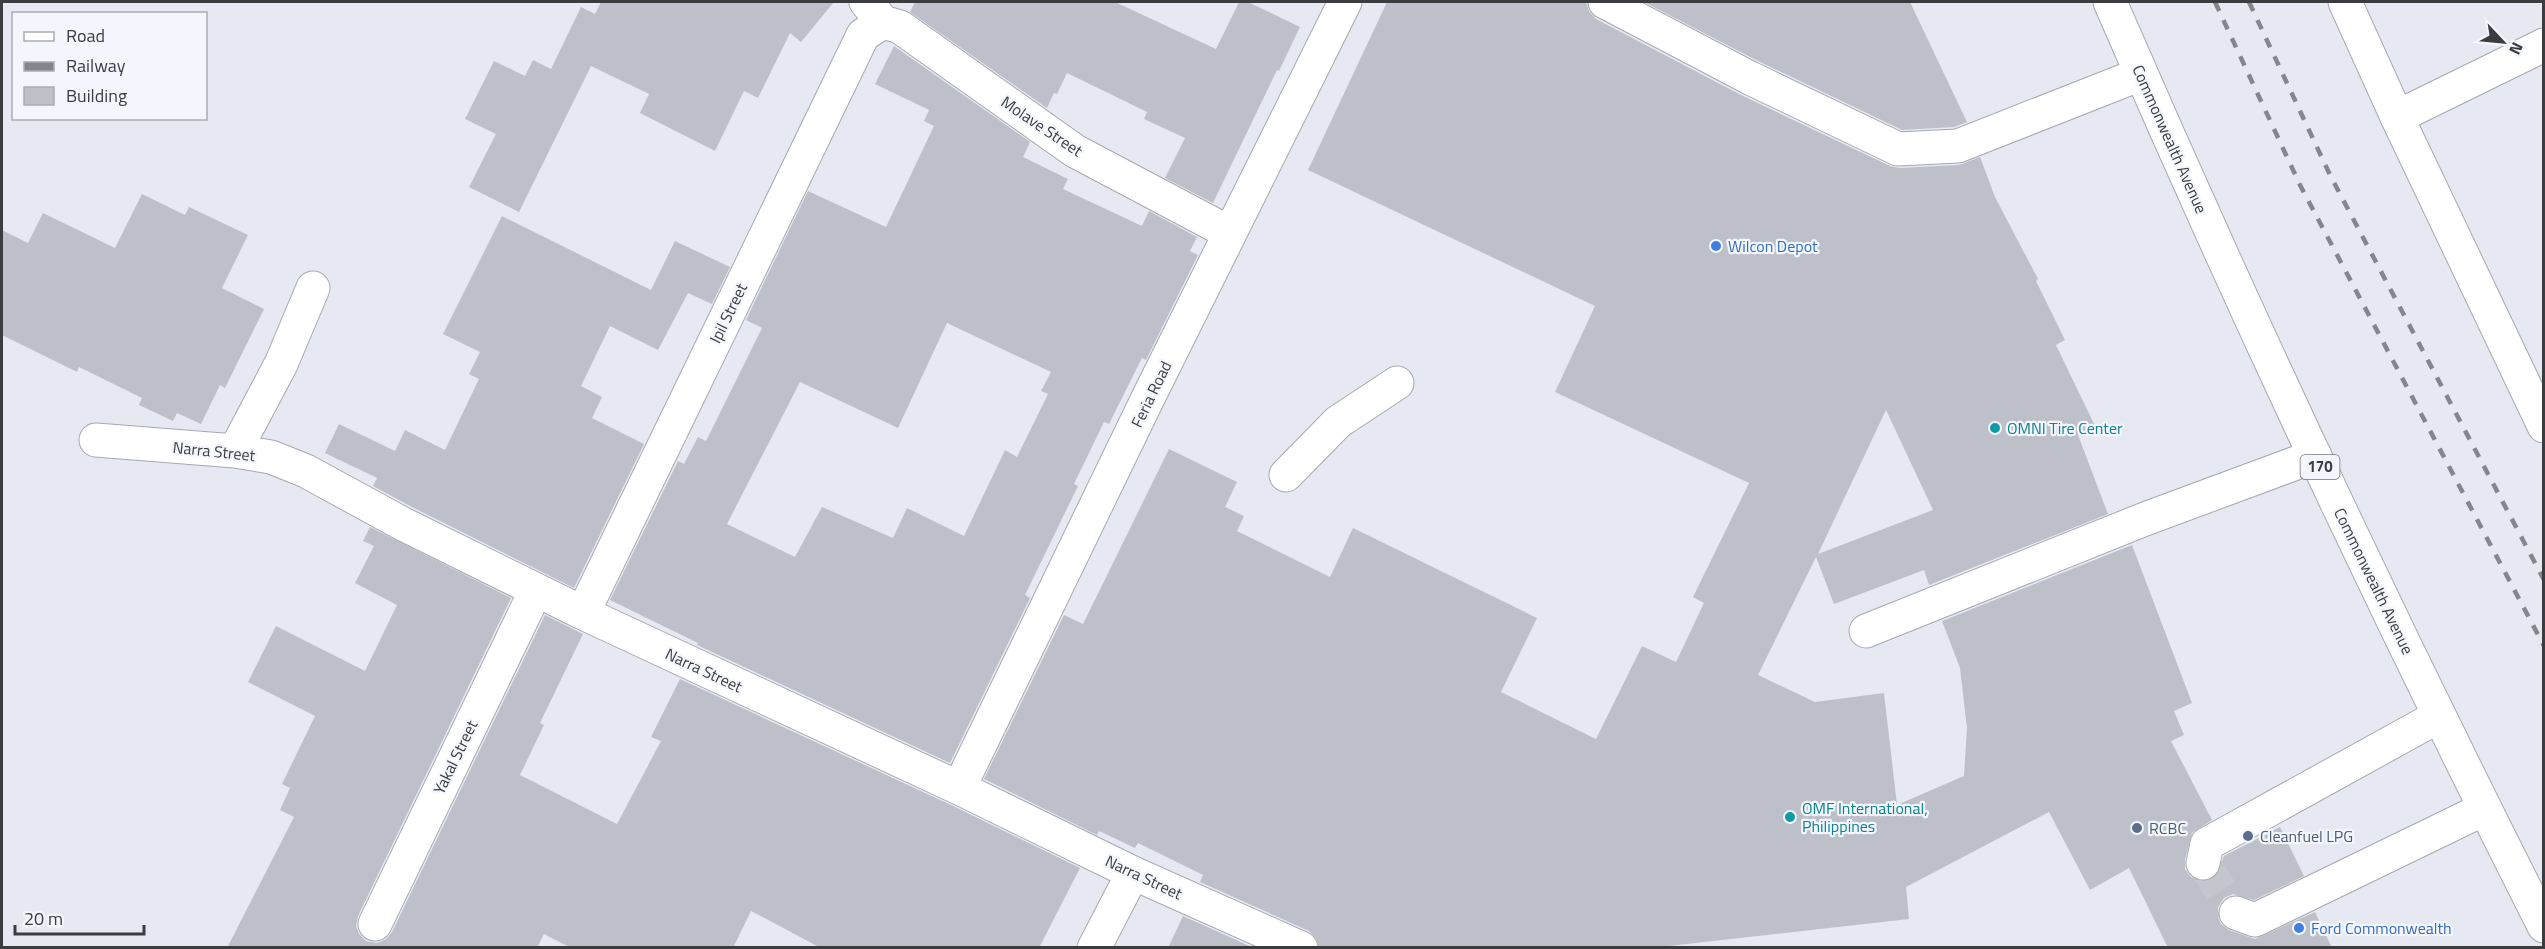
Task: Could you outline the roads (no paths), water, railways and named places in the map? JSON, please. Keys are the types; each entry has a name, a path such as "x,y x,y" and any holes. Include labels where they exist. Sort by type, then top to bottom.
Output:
{"street":[{"name":"Feria Road","path":"959,788 1345,2"},
{"path":"1605,2 1750,78 1898,149 1958,146 2141,74"},
{"name":"Commonwealth Avenue","path":"2110,2 2315,456 2484,809 2544,926"},
{"path":"2345,2 2544,426"},
{"name":"Molave Street","path":"875,12 900,27 1075,151 1230,234"},
{"name":"Ipil Street","path":"583,614 875,12"},
{"path":"2397,117 2544,45"},
{"path":"235,451 281,364 313,288"},
{"path":"1286,475 1338,422 1397,383"},
{"name":"Narra Street","path":"96,440 235,451 271,457 306,471 583,614 959,788 1133,873 1300,948"},
{"path":"1866,631 2145,519 2315,456"},
{"name":"Yakal Street","path":"375,924 536,590"},
{"path":"2203,863 2207,844 2439,716"},
{"path":"2236,913 2255,920 2484,809"},
{"path":"1094,948 1133,873"}],"tunnel":[{"path":"2203,863 2236,913"}],"railway":[{"path":"2215,2 2300,185 2544,646"},
{"path":"2249,2 2330,175 2544,580"}],"place":[{"name":"Wilcon Depot","path":"1716,246"},
{"name":"OMNI Tire Center","path":"1995,428"},
{"name":"OMF International, Philippines","path":"1790,817"},
{"name":"RCBC","path":"2137,828"},
{"name":"Cleanfuel LPG","path":"2248,836"},
{"name":"Ford Commonwealth","path":"2299,928"}]}
